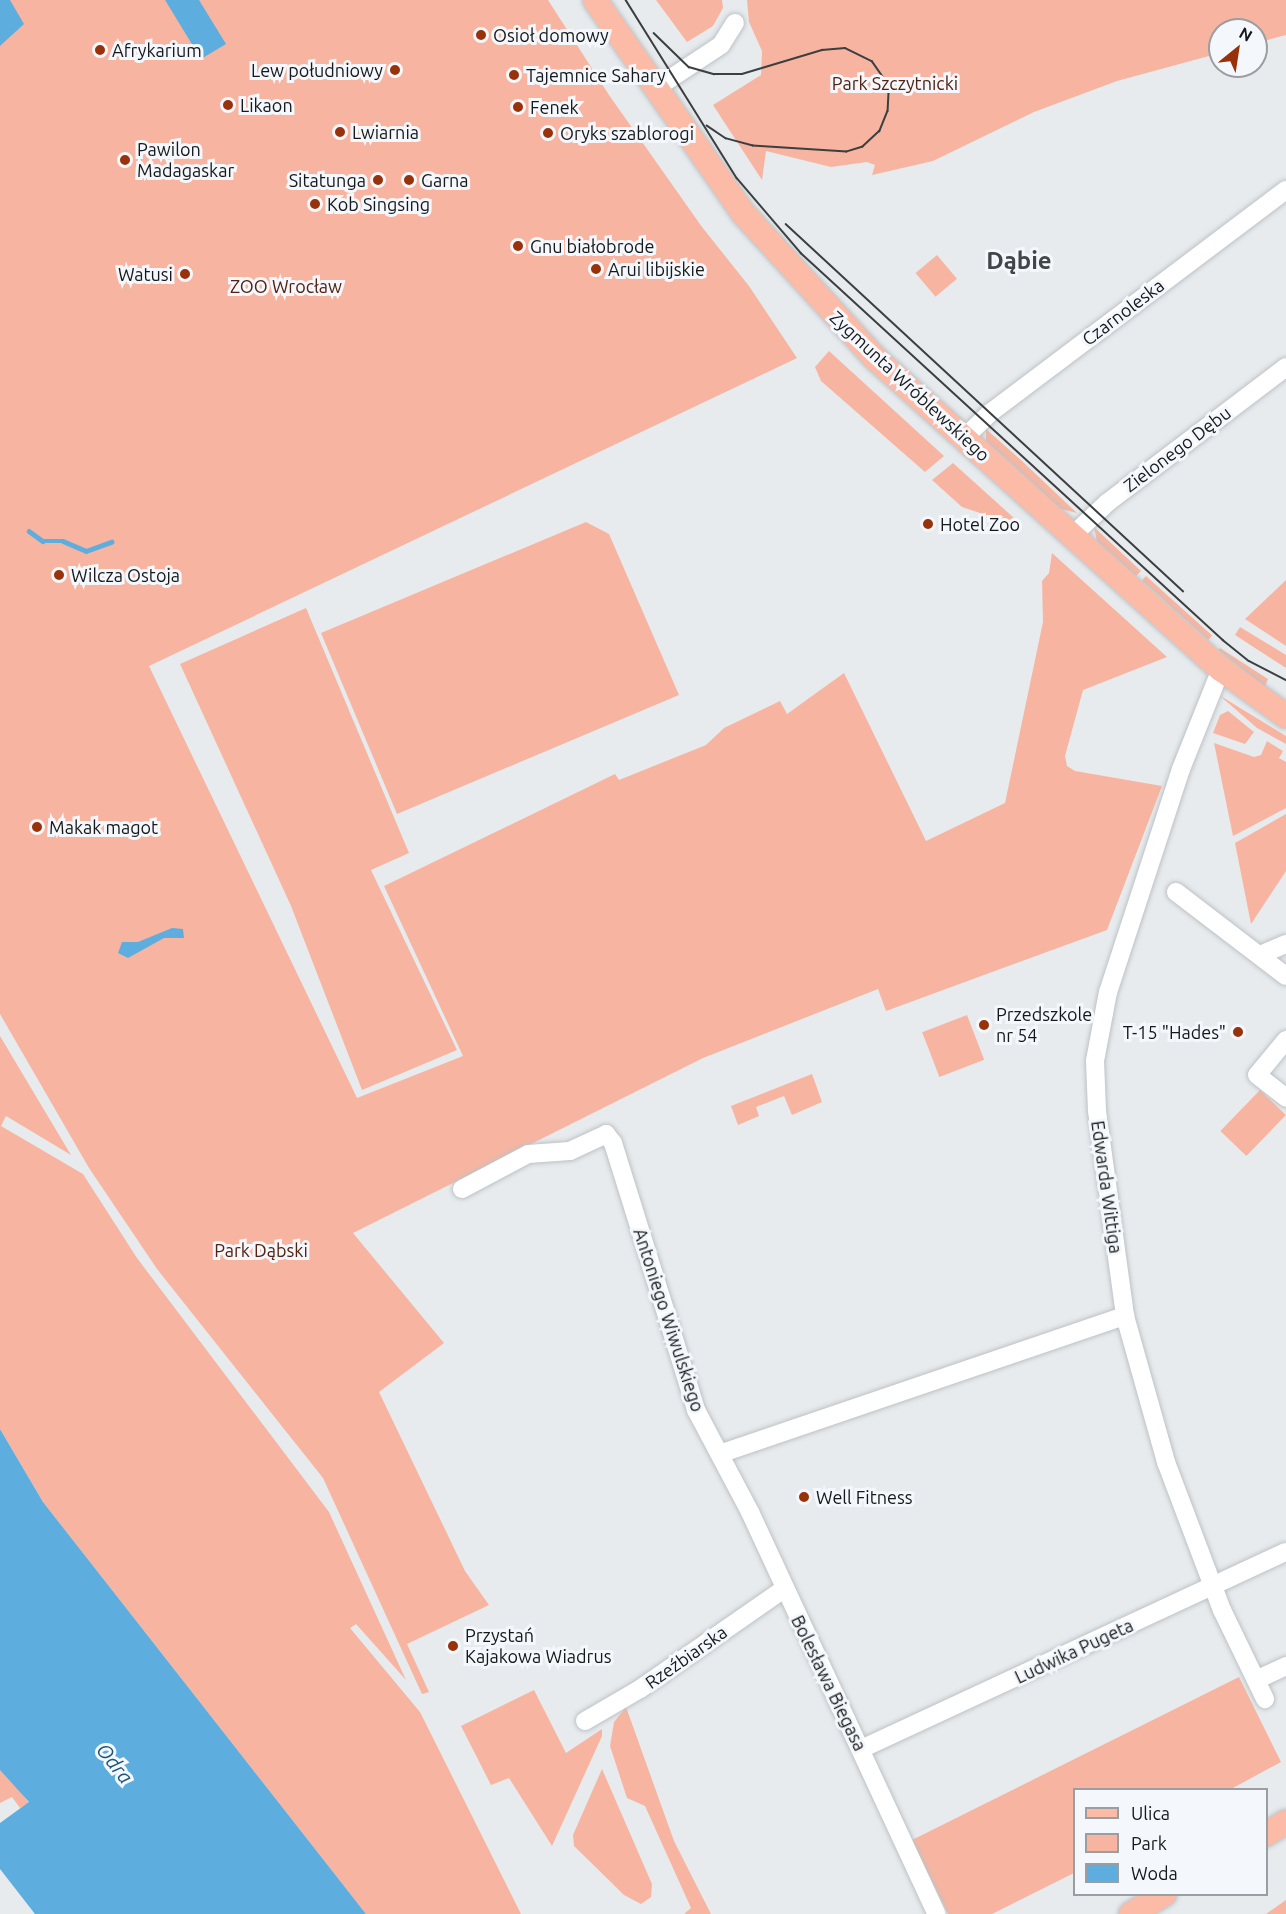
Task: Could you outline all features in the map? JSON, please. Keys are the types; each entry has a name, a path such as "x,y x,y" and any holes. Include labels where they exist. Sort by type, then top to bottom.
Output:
{"main road":[{"name":"Zygmunta Wróblewskiego","path":"595,0 711,171 773,250 874,358 1221,669 1286,716"},
{"path":"1268,1833 1286,1822"},
{"path":"1131,1914 1161,1896"}],"street":[{"path":"656,88 721,45 735,23"},
{"name":"Czarnoleska","path":"964,438 990,413 1286,190"},
{"name":"Zielonego Dębu","path":"1072,536 1107,502 1286,367"},
{"name":"Edwarda Wittiga","path":"1221,669 1181,768 1124,937 1099,1034 1095,1061 1097,1110 1125,1316 1166,1462 1213,1587 1265,1699"},
{"path":"1176,892 1286,976"},
{"path":"1260,956 1286,944"},
{"path":"1286,1040 1257,1075 1286,1098"},
{"name":"Antoniego Wiwulskiego","path":"462,1189 528,1154 570,1151 606,1134 613,1143 696,1410 722,1453"},
{"path":"722,1453 1125,1316"},
{"name":"Bolesława Biegasa","path":"722,1453 936,1914"},
{"name":"Ludwika Pugeta","path":"861,1749 1286,1552"},
{"name":"Rzeźbiarska","path":"585,1721 639,1689 784,1589"},
{"path":"1256,1680 1286,1666"}],"green space":[{"name":"ZOO Wrocław","path":"0,0 548,0 609,95 702,227 749,286 797,358 149,666 357,1098 463,1056 384,886 615,774 619,780 706,745 724,728 780,701 787,714 844,673 926,841 1005,803 1043,622 1042,581 1049,573 1052,553 1167,657 1083,690 1065,756 1067,766 1075,771 1162,786 1107,930 886,1011 878,989 703,1058 353,1233 444,1343 379,1392 465,1571 489,1605 407,1644 429,1692 422,1694 323,1478 157,1269 89,1168 0,1014"},
{"path":"656,0 722,0 723,8 713,26 687,42"},
{"name":"Park Szczytnicki","path":"747,0 1286,0 1286,35 1268,40 1268,18 1208,18 1208,56 1117,81 1034,112 933,161 872,175 875,165 867,162 831,167 766,151 762,180 713,105 761,75 762,51 749,22"},
{"path":"937,255 957,279 935,297 916,273"},
{"path":"829,351 944,456 925,472 821,381 815,367"},
{"path":"986,429 1077,513 1061,509 986,441"},
{"path":"953,463 1014,518 1007,522 962,507 932,480"},
{"path":"586,522 609,534 679,695 397,814 321,633"},
{"path":"1094,527 1141,571 1136,576 1097,541"},
{"path":"1146,576 1212,636 1208,640 1142,580"},
{"path":"1286,580 1286,646 1245,619"},
{"path":"306,608 409,853 371,870 457,1050 362,1090 291,906 180,664"},
{"path":"1240,627 1286,655 1286,668 1235,635"},
{"path":"1220,648 1268,679 1265,687 1218,650"},
{"path":"1219,695 1286,736 1286,744 1257,728"},
{"path":"1228,711 1254,732 1245,744 1213,733 1220,715"},
{"path":"1267,741 1283,751 1279,758 1286,762 1286,808 1233,836 1214,743 1254,757 1261,755"},
{"path":"1286,814 1286,871 1251,924 1235,843"},
{"path":"967,1015 984,1060 939,1077 922,1032"},
{"path":"0,1036 71,1155 6,1116 1,1126 83,1174 137,1258 329,1512 406,1680 356,1624 350,1628 420,1712 521,1914 366,1914 43,1502 0,1429"},
{"path":"812,1074 822,1102 792,1115 784,1096 756,1107 759,1116 738,1125 731,1106"},
{"path":"1260,1090 1286,1115 1246,1156 1220,1131"},
{"path":"1239,1677 1281,1762 1233,1788 1073,1788 1073,1874 992,1914 948,1914 912,1840"},
{"path":"534,1690 566,1753 602,1729 602,1736 552,1846 509,1778 491,1785 461,1726"},
{"path":"626,1707 674,1841 711,1914 684,1914 691,1908 645,1806 627,1798 610,1746 614,1722"},
{"path":"602,1769 652,1884 651,1897 641,1904 624,1895 574,1846 573,1835"},
{"path":"0,1770 9,1776 29,1803 20,1808 12,1797 0,1803"},
{"path":"1286,1900 1286,1914 1266,1914"}],"water":[{"path":"0,0 10,0 24,24 0,46"},
{"path":"165,0 199,0 226,44 201,59"},
{"path":"172,928 183,929 184,938 164,938 128,958 118,953 122,942 138,942"},
{"name":"Odra","path":"0,1429 43,1502 366,1914 35,1914 0,1869 0,1823 29,1802 0,1770"}],"waterway":[{"path":"29,531 43,541 63,541 86,551 111,542"}],"tram line":[{"path":"626,0 737,178 801,253 1223,640 1249,661 1286,680"},
{"path":"654,33 689,67 714,74 742,74 822,50 845,48 872,61 886,81 889,93 888,111 880,131 863,147 847,152 753,146 726,139 707,126"},
{"path":"786,224 1183,591"}],"place":[{"name":"Osioł domowy","path":"481,35"},
{"name":"Afrykarium","path":"100,50"},
{"name":"Lew południowy","path":"395,70"},
{"name":"Tajemnice Sahary","path":"514,75"},
{"name":"Likaon","path":"228,105"},
{"name":"Fenek","path":"518,107"},
{"name":"Lwiarnia","path":"340,132"},
{"name":"Oryks szablorogi","path":"548,133"},
{"name":"Pawilon Madagaskar","path":"125,160"},
{"name":"Sitatunga","path":"378,180"},
{"name":"Garna","path":"409,180"},
{"name":"Kob Singsing","path":"315,204"},
{"name":"Gnu białobrode","path":"518,246"},
{"name":"Arui libijskie","path":"596,269"},
{"name":"Watusi","path":"185,274"},
{"name":"Hotel Zoo","path":"928,524"},
{"name":"Wilcza Ostoja","path":"59,575"},
{"name":"Makak magot","path":"37,827"},
{"name":"Przedszkole nr 54","path":"984,1025"},
{"name":"T-15 \"Hades\"","path":"1238,1032"},
{"name":"Well Fitness","path":"804,1497"},
{"name":"Przystań Kajakowa Wiadrus","path":"453,1646"}],"district":[{"name":"Dąbie","path":"1019,261"}],"park label":[{"name":"Park Dąbski","path":"261,1250"}]}
